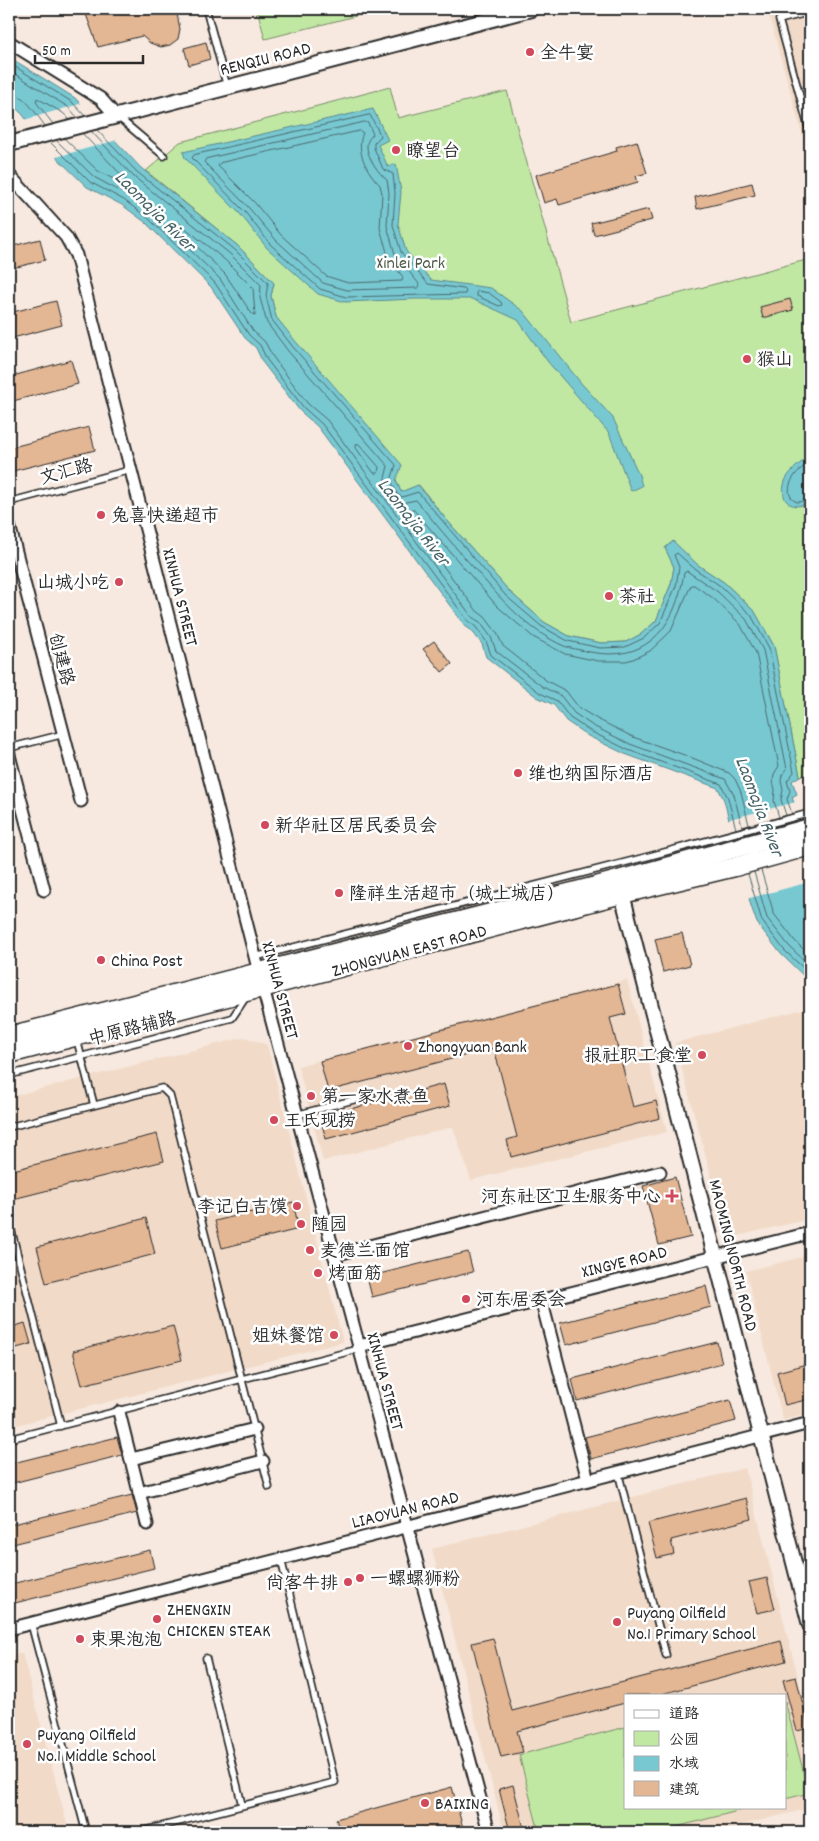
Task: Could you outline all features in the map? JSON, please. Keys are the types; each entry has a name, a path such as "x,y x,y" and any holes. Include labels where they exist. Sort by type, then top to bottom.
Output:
{"main road":[{"name":"ZHONGYUAN EAST ROAD","path":"9,1054 76,1036 256,977 810,828"},
{"name":"ZHONGYUAN EAST ROAD","path":"9,1036 256,977 622,894 730,851 810,846"}],"street":[{"name":"RENQIU ROAD","path":"9,144 531,9"},
{"path":"9,42 101,99 111,117"},
{"name":"XINHUA STREET","path":"9,175 66,237 76,254 256,977 296,1115 489,1832"},
{"name":"创建路","path":"9,525 82,801"},
{"path":"9,755 44,890"},
{"name":"MAOMING NORTH ROAD","path":"622,894 810,1625"},
{"path":"334,1255 660,1172"},
{"name":"XINGYE ROAD","path":"359,1348 541,1299 810,1233"},
{"path":"541,1299 588,1480"},
{"path":"118,1412 147,1524"},
{"name":"LIAOYUAN ROAD","path":"9,1629 810,1423"},
{"path":"131,1459 255,1429"},
{"path":"139,1493 263,1461"}],"lane":[{"path":"206,9 227,87"},
{"path":"810,12 779,20 810,133"},
{"path":"111,117 164,156"},
{"name":"文汇路","path":"9,502 130,470"},
{"path":"9,748 64,734"},
{"path":"730,851 810,813"},
{"name":"中原路辅路","path":"9,1075 232,1018 256,977"},
{"path":"76,1036 94,1105"},
{"path":"9,1127 162,1088 170,1096 270,1488"},
{"path":"296,1115 372,1095"},
{"path":"9,1221 61,1426"},
{"path":"9,1439 359,1348"},
{"path":"618,1472 666,1655"},
{"path":"139,1832 336,1782 281,1559"},
{"path":"31,1624 86,1832"},
{"path":"206,1658 242,1806"}],"shaded area":[{"path":"767,9 810,9 810,162"},
{"path":"627,980 667,1132 471,1180 453,1127 323,1161 298,1066"},
{"path":"807,1008 810,1013 810,1219 728,1238 675,1043"},
{"path":"245,1037 267,1045 343,1342 9,1427 9,1097"},
{"path":"810,1255 810,1414 783,1420 746,1271"},
{"name":"Puyang Oilfield No.1 Primary School","path":"745,1468 810,1725 810,1808 714,1832 504,1832 432,1549"},
{"name":"Puyang Oilfield No.1 Middle School","path":"22,1653 69,1832 9,1832 9,1657"}],"green space":[{"path":"257,9 383,9 265,39"},
{"name":"Xinlei Park","path":"390,87 398,118 507,91 571,322 810,259 810,774 800,776 774,646 755,612 725,583 698,565 673,542 665,548 674,567 671,584 656,621 641,634 626,642 601,643 569,636 544,622 510,592 445,518 419,485 401,492 396,480 276,317 271,296 274,283 238,246 146,171 180,142"},
{"path":"786,1705 809,1793 786,1799"},
{"path":"624,1727 624,1808 749,1808 657,1832 539,1832 519,1755"}],"water":[{"name":"Laomajia River","path":"9,57 75,98 141,168 238,246 274,283 271,296 276,317 402,465 396,480 401,492 418,485 510,592 544,622 569,636 601,643 626,642 641,634 656,621 671,584 674,567 665,548 673,541 698,565 725,583 755,612 774,646 800,776 792,781 797,794 792,797 810,853 810,982 781,954 757,923 724,800 718,788 625,754 588,736 566,721 554,705 537,697 486,657 482,644 471,630 465,626 318,427 300,411 263,363 256,348 245,338 211,287 145,222 122,205 87,187 50,151 23,115 9,101"},
{"path":"373,109 388,140 378,145 388,167 396,164 401,192 398,224 406,251 431,280 491,288 523,311 581,383 613,418 639,475 642,486 631,491 609,433 548,362 518,320 472,299 345,302 318,294 267,248 241,215 185,158 183,152"},
{"path":"810,457 810,502 794,506 784,497 785,481 794,469"}],"pier":[{"path":"83,103 117,140 53,158 24,120"},
{"path":"796,802 810,845 810,882 746,899 726,820"}],"building":[{"path":"84,9 176,9 180,29 178,39 170,45 161,47 150,43 142,36 98,47"},
{"path":"206,42 210,59 189,65 184,48"},
{"path":"637,141 647,173 636,176 638,182 559,205 557,199 544,203 536,175 617,151 616,147"},
{"path":"752,183 755,195 697,209 695,197"},
{"path":"649,209 652,220 594,235 591,223"},
{"path":"40,239 45,260 9,269 9,247"},
{"path":"790,299 793,310 763,318 760,307"},
{"path":"56,301 62,325 9,339 9,313"},
{"path":"71,360 78,384 9,402 9,377"},
{"path":"89,427 95,450 9,472 9,448"},
{"path":"434,641 452,664 442,672 423,649"},
{"path":"682,933 690,965 663,972 655,939"},
{"path":"618,984 626,1014 610,1018 633,1107 656,1101 660,1118 511,1157 507,1140 517,1137 494,1048 328,1091 320,1061"},
{"path":"444,1084 450,1106 326,1139 320,1117"},
{"path":"157,1134 164,1161 9,1200 9,1171"},
{"path":"675,1177 691,1237 659,1245 643,1186"},
{"path":"293,1202 299,1229 222,1248 215,1221"},
{"path":"146,1218 155,1254 46,1283 37,1247"},
{"path":"468,1252 473,1272 372,1297 367,1277"},
{"path":"706,1286 711,1307 566,1345 560,1323"},
{"path":"25,1323 31,1344 9,1350 9,1328"},
{"path":"173,1326 182,1360 82,1385 73,1351"},
{"path":"717,1342 722,1363 577,1401 572,1379"},
{"path":"810,1363 810,1399 785,1405 777,1372"},
{"path":"730,1400 736,1421 591,1459 585,1437"},
{"path":"117,1437 122,1455 9,1484 9,1464"},
{"path":"132,1495 137,1513 9,1545 9,1525"},
{"path":"746,1498 752,1519 671,1540 674,1554 657,1558 648,1523"},
{"path":"150,1550 154,1568 15,1603 11,1584"},
{"path":"767,1578 775,1609 757,1613 749,1582"},
{"path":"493,1638 512,1711 781,1641 786,1661 662,1694 624,1694 624,1703 517,1731 523,1752 501,1757 472,1643"},
{"path":"796,1677 809,1728 797,1731 783,1680"},
{"path":"513,1785 525,1832 510,1832 499,1789"},
{"name":"BAIXING","path":"452,1787 464,1832 340,1832 336,1819"}],"place":[{"name":"全牛宴","path":"530,52"},
{"name":"瞭望台","path":"396,150"},
{"name":"猴山","path":"747,359"},
{"name":"兔喜快递超市","path":"101,515"},
{"name":"山城小吃","path":"119,582"},
{"name":"茶社","path":"609,596"},
{"name":"维也纳国际酒店","path":"518,773"},
{"name":"新华社区居民委员会","path":"265,825"},
{"name":"隆祥生活超市（城上城店）","path":"339,893"},
{"name":"China Post","path":"101,960"},
{"name":"Zhongyuan Bank","path":"408,1046"},
{"name":"报社职工食堂","path":"702,1055"},
{"name":"第一家水煮鱼","path":"311,1096"},
{"name":"王氏现捞","path":"274,1120"},
{"name":"河东社区卫生服务中心","path":"672,1196"},
{"name":"李记白吉馍","path":"297,1206"},
{"name":"随园","path":"301,1224"},
{"name":"麦德兰面馆","path":"310,1250"},
{"name":"烤面筋","path":"318,1273"},
{"name":"河东居委会","path":"466,1299"},
{"name":"姐妹餐馆","path":"334,1335"},
{"name":"一螺螺狮粉","path":"360,1578"},
{"name":"尚客牛排","path":"348,1582"},
{"name":"ZHENGXIN CHICKEN STEAK","path":"157,1619"},
{"name":"Puyang Oilfield No.1 Primary School","path":"617,1622"},
{"name":"束果泡泡","path":"80,1639"},
{"name":"Puyang Oilfield No.1 Middle School","path":"27,1744"},
{"name":"BAIXING","path":"425,1803"}]}
